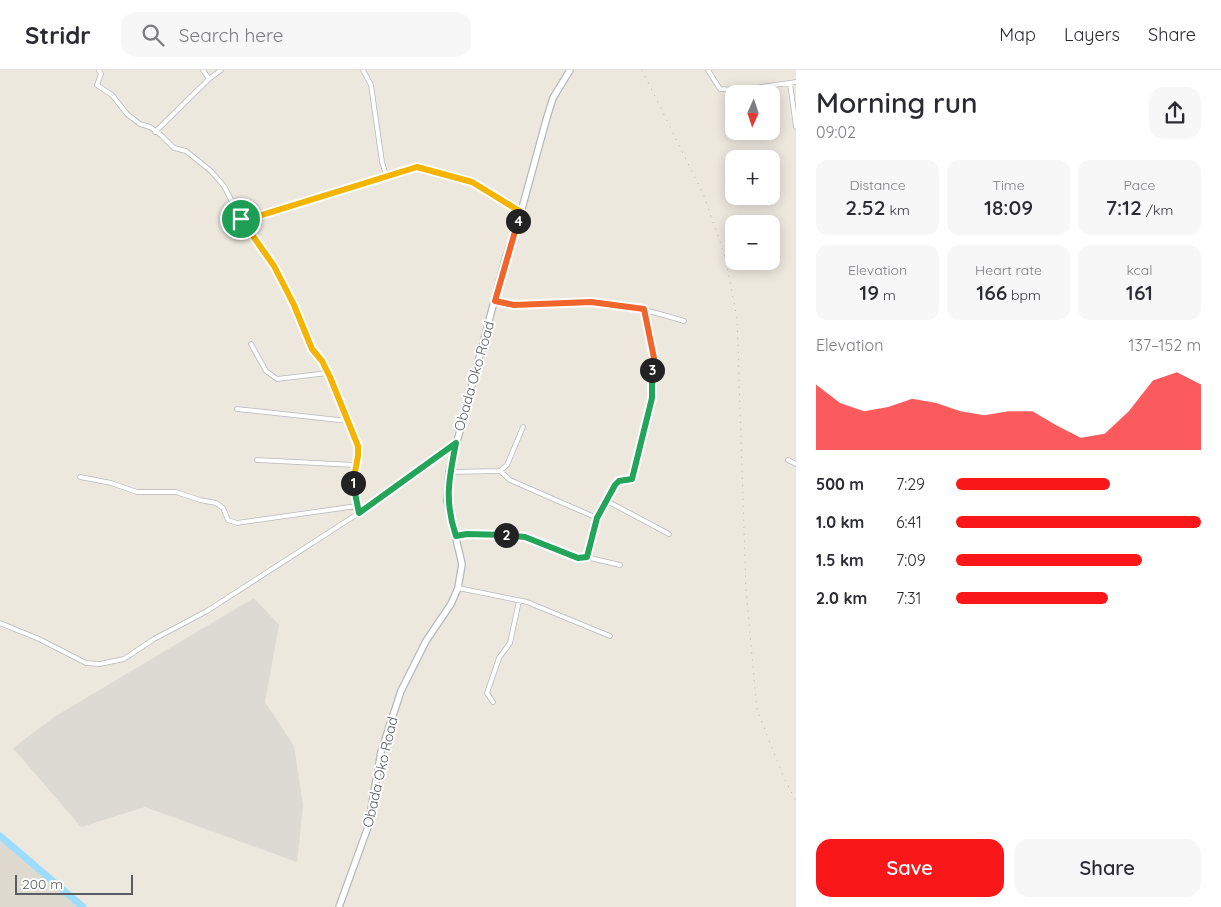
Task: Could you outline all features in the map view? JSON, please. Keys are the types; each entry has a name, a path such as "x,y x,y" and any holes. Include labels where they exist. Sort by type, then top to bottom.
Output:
{"main road":[{"name":"Obada Oko Road","path":"339,907 368,827 381,752 401,691 426,641 451,604 458,588 462,564 447,501 456,443 505,260 521,212 553,98 570,70"}],"street":[{"path":"99,70 100,74 97,85 112,95 127,114 162,136 174,148 186,151 211,171 229,195 241,219 274,266 305,328 312,349 328,372 358,446 353,488 359,513"},
{"path":"203,70 210,79"},
{"path":"155,132 221,70"},
{"path":"363,70 371,85 382,162 386,175"},
{"path":"708,70 720,89 739,90 796,82"},
{"path":"790,83 796,127"},
{"path":"241,219 252,218 410,168 427,168 472,182 521,212"},
{"path":"246,226 252,218"},
{"path":"495,301 514,305 591,302 644,309 684,321"},
{"path":"587,557 597,518 617,482 632,479 652,398 654,358 644,309"},
{"path":"251,344 266,371 277,379 328,372"},
{"path":"237,409 348,420"},
{"path":"450,472 500,471 507,465 522,427"},
{"path":"0,623 39,639 86,664 100,664 124,659 154,639 207,611 359,513 456,443"},
{"path":"258,460 355,465"},
{"path":"788,460 796,464"},
{"path":"500,471 510,480 597,518"},
{"path":"80,477 112,482 136,492 176,492 220,504 228,520 237,523 357,506"},
{"path":"608,501 669,534"},
{"path":"456,536 467,534 525,537 578,558 587,557 620,565"},
{"path":"458,588 519,601 610,636"},
{"path":"493,702 486,693 499,658 510,643 519,601"}],"shaded area":[{"path":"254,598 279,625 265,702 294,746 303,805 297,862 145,807 81,827 13,748 54,717"},
{"path":"0,836 83,907 0,907"}],"waterway":[{"path":"0,836 83,907"}],"railway":[{"path":"642,70 704,196 725,256 737,318 746,590 757,710 784,778 796,801"}],"route":[{"path":"410,168 427,168 472,182 521,212 505,260 495,301 514,305 591,302 644,309 654,358 651,403 646,414 632,479 629,481 621,480 615,485 608,501 597,518 587,557 578,558 525,537 467,534 456,536 447,501 456,443 359,513 353,488 358,446 348,420 330,377 322,361 312,349 305,328 284,290 274,266 241,219 252,218 410,168"}]}
